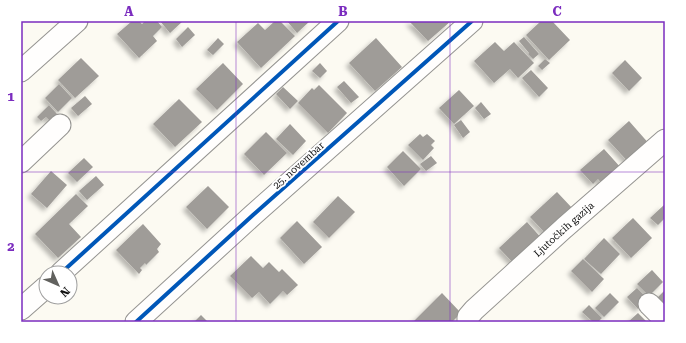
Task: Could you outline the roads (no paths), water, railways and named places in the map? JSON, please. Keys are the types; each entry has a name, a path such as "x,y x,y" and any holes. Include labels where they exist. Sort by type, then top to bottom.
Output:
{"street":[{"path":"21,71 77,21"},
{"path":"70,265 338,21"},
{"name":"25. novembar","path":"136,322 259,210 472,21"},
{"path":"21,162 60,125"},
{"name":"Ljutočkih gazija","path":"468,322 468,317 480,305 564,228 665,140"},
{"path":"21,310 38,294"},
{"path":"649,304 665,320"}]}
